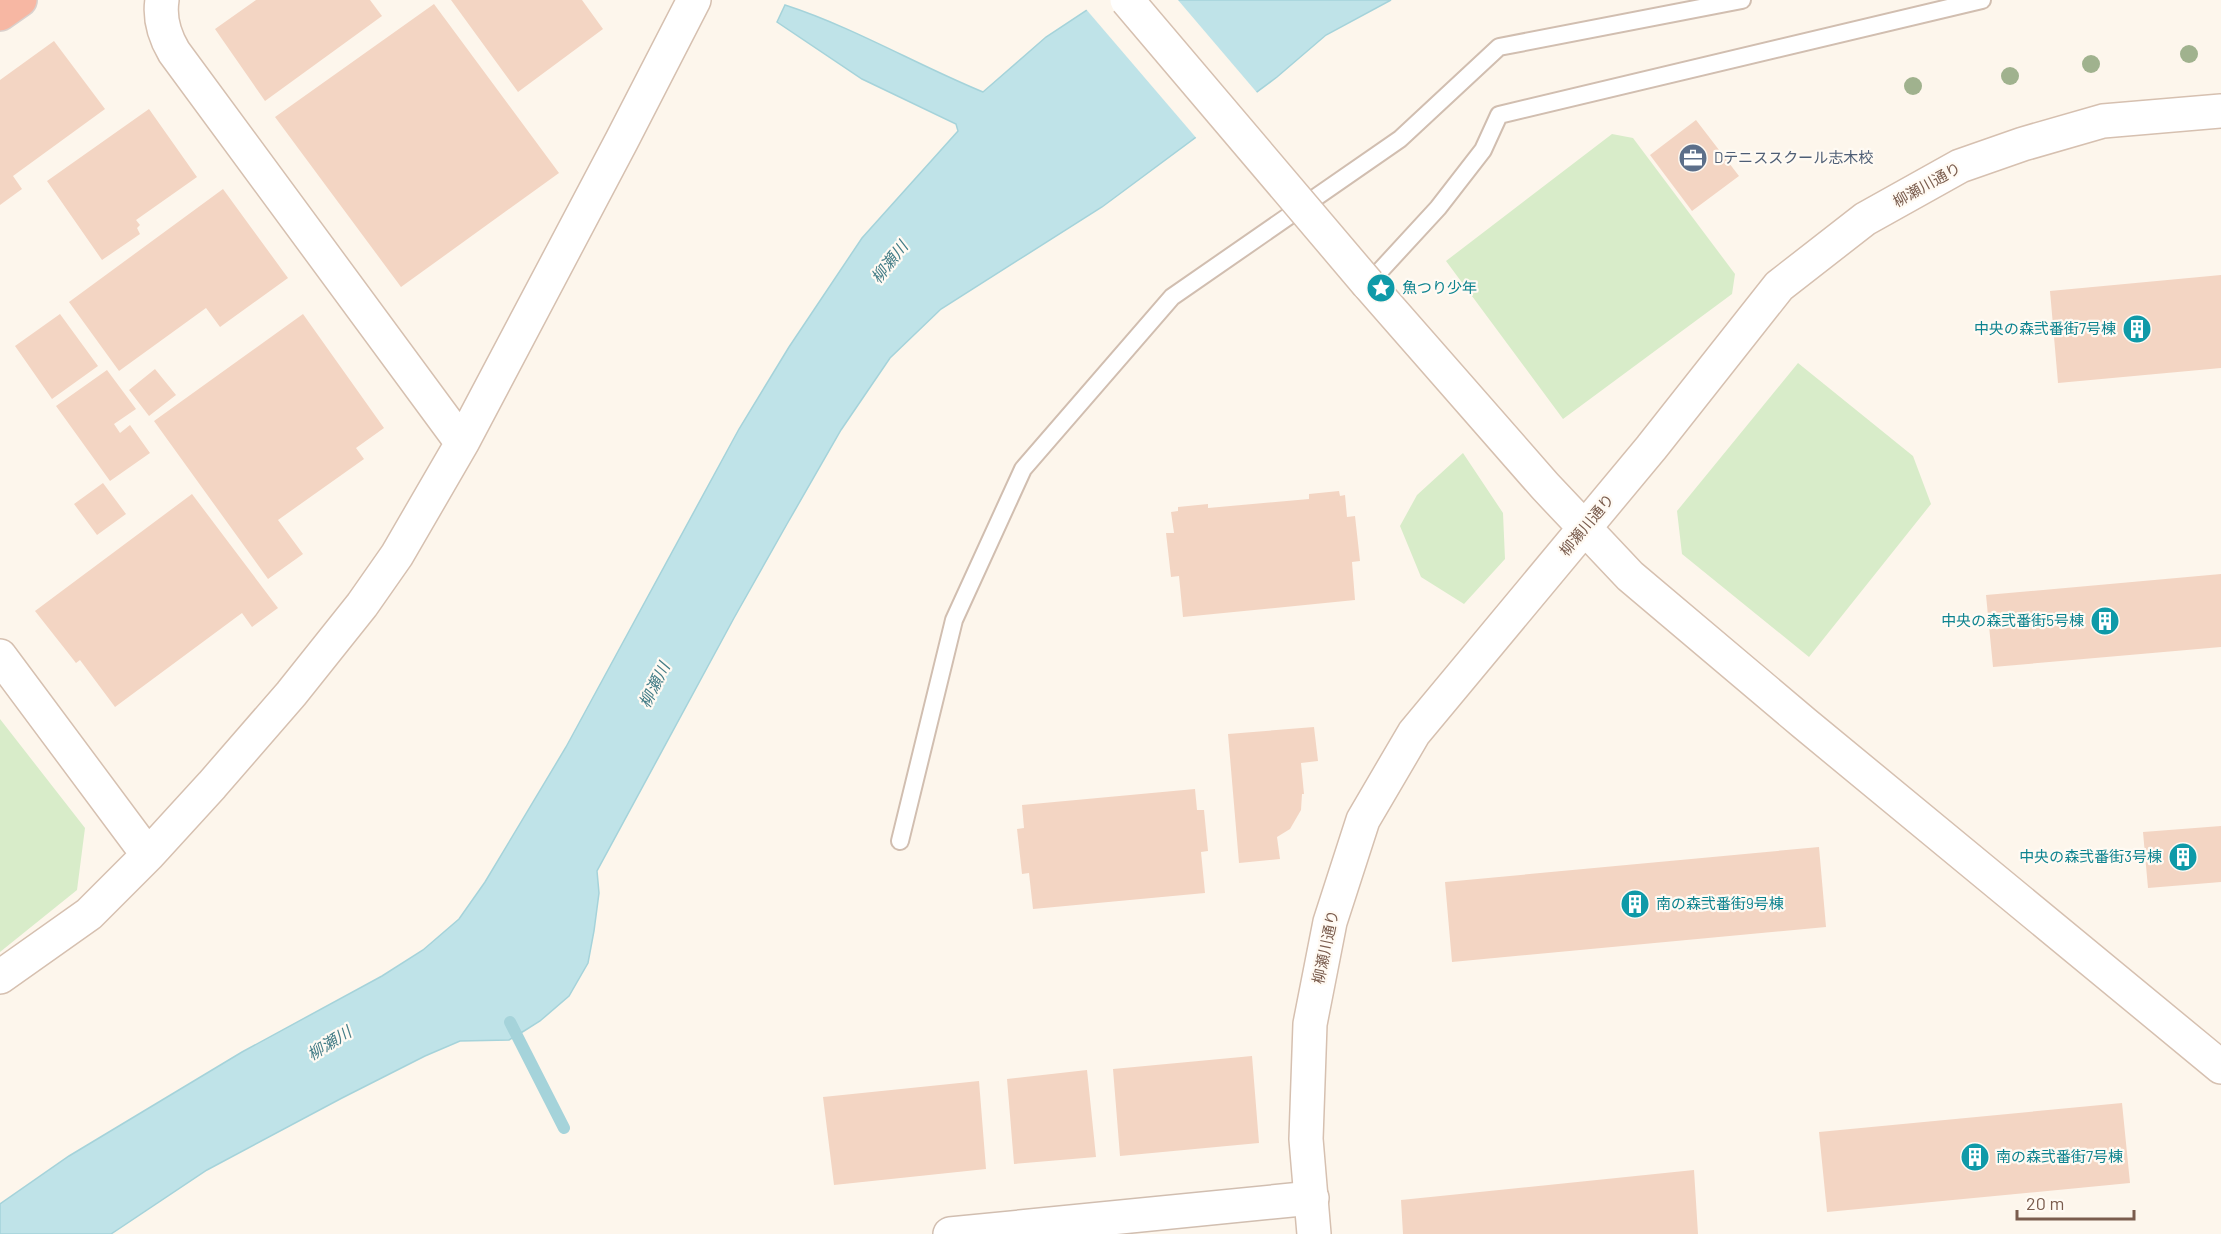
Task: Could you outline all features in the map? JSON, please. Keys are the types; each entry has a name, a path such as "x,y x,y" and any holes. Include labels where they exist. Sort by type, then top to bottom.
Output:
{"highway":[{"path":"0,14 20,0"}],"street":[{"path":"162,0 160,12 163,28 166,39 174,52 462,443"},
{"path":"0,976 89,914 148,855 291,694 362,605 397,555 462,443 694,0"},
{"path":"1127,0 1368,284 1545,486 1630,576 2221,1067"},
{"name":"柳瀬川通り","path":"1314,1234 1306,1139 1310,1024 1330,922 1363,820 1414,733 1651,448 1779,286 1865,219 1960,166 2023,144 2103,121 2221,111"},
{"path":"0,656 148,855"},
{"path":"951,1234 1311,1198"}],"lane":[{"path":"900,841 954,620 1023,469 1172,297 1400,139 1499,47 1742,0"},
{"path":"1368,284 1438,208 1484,150 1498,115 1982,0"}],"green space":[{"path":"1612,134 1633,138 1735,274 1732,294 1563,419 1446,261"},
{"path":"1798,363 1913,456 1931,504 1809,657 1682,554 1677,511"},
{"path":"1463,453 1503,513 1505,559 1464,604 1421,577 1400,526 1417,495"},
{"path":"0,719 85,828 77,890 0,952"}],"water":[{"name":"柳瀬川","path":"1102,0 1391,0 1326,35 1277,77 1102,207 941,309 890,358 841,430 787,524 597,871 599,893 588,963 569,996 540,1021 509,1040 460,1041 342,1098 207,1170 111,1234 0,1234 0,1204 69,1156 242,1052 382,976 423,950 459,919 485,882 566,747 739,429 789,347 862,238 958,131 956,124 862,79 777,22 785,5 835,24 983,92 1046,37"}],"pier":[{"path":"1097,0 1178,0 1259,95 1198,140 1085,8"}],"building":[{"path":"256,0 370,0 382,16 265,101 215,29"},
{"path":"451,0 582,0 603,29 518,92"},
{"path":"434,4 559,173 401,287 275,117"},
{"path":"54,41 105,109 13,176 22,189 0,205 0,80"},
{"path":"149,109 197,177 136,220 140,225 137,228 140,234 102,260 47,181"},
{"path":"1696,120 1739,176 1692,211 1650,155"},
{"path":"223,189 288,278 220,327 206,308 119,371 69,302"},
{"name":"中央の森弐番街7号棟","path":"2221,275 2221,368 2058,383 2050,291"},
{"path":"60,314 98,366 52,399 15,346"},
{"path":"303,314 384,428 356,448 364,459 278,520 303,554 268,579 154,421"},
{"path":"155,369 176,395 149,416 129,390"},
{"path":"107,370 136,409 114,424 120,433 130,425 150,453 110,481 56,406"},
{"path":"103,483 126,514 97,535 74,504"},
{"path":"1339,491 1340,496 1345,495 1347,517 1355,516 1360,561 1352,562 1355,600 1183,617 1179,576 1171,577 1166,533 1174,533 1171,512 1178,511 1178,507 1208,504 1208,508 1309,499 1309,494"},
{"path":"192,494 278,608 252,627 242,613 115,707 80,660 76,663 35,611"},
{"name":"中央の森弐番街5号棟","path":"2221,574 2221,647 1993,667 1986,595"},
{"path":"1314,727 1318,761 1301,763 1304,794 1302,794 1301,810 1290,829 1277,837 1280,859 1239,863 1228,734"},
{"path":"1195,789 1197,810 1204,810 1208,851 1201,852 1205,893 1033,909 1029,873 1022,874 1017,829 1024,828 1022,805"},
{"name":"中央の森弐番街3号棟","path":"2221,826 2221,882 2148,888 2143,832"},
{"name":"南の森弐番街9号棟","path":"1819,847 1826,927 1452,962 1445,882"},
{"path":"1252,1056 1259,1143 1120,1156 1113,1069"},
{"path":"1087,1070 1096,1157 1014,1164 1007,1079"},
{"path":"979,1081 986,1169 834,1185 823,1097"},
{"name":"南の森弐番街7号棟","path":"2122,1103 2130,1183 1827,1212 1819,1132"},
{"path":"1694,1170 1698,1234 1403,1234 1401,1200"}],"waterway":[{"path":"510,1022 564,1128"}],"place":[{"name":"Dテニススクール志木校","path":"1693,158"},
{"name":"魚つり少年","path":"1381,288"},
{"name":"中央の森弐番街7号棟","path":"2137,329"},
{"name":"中央の森弐番街5号棟","path":"2105,621"},
{"name":"中央の森弐番街3号棟","path":"2183,857"},
{"name":"南の森弐番街9号棟","path":"1635,904"},
{"name":"南の森弐番街7号棟","path":"1975,1157"}]}
